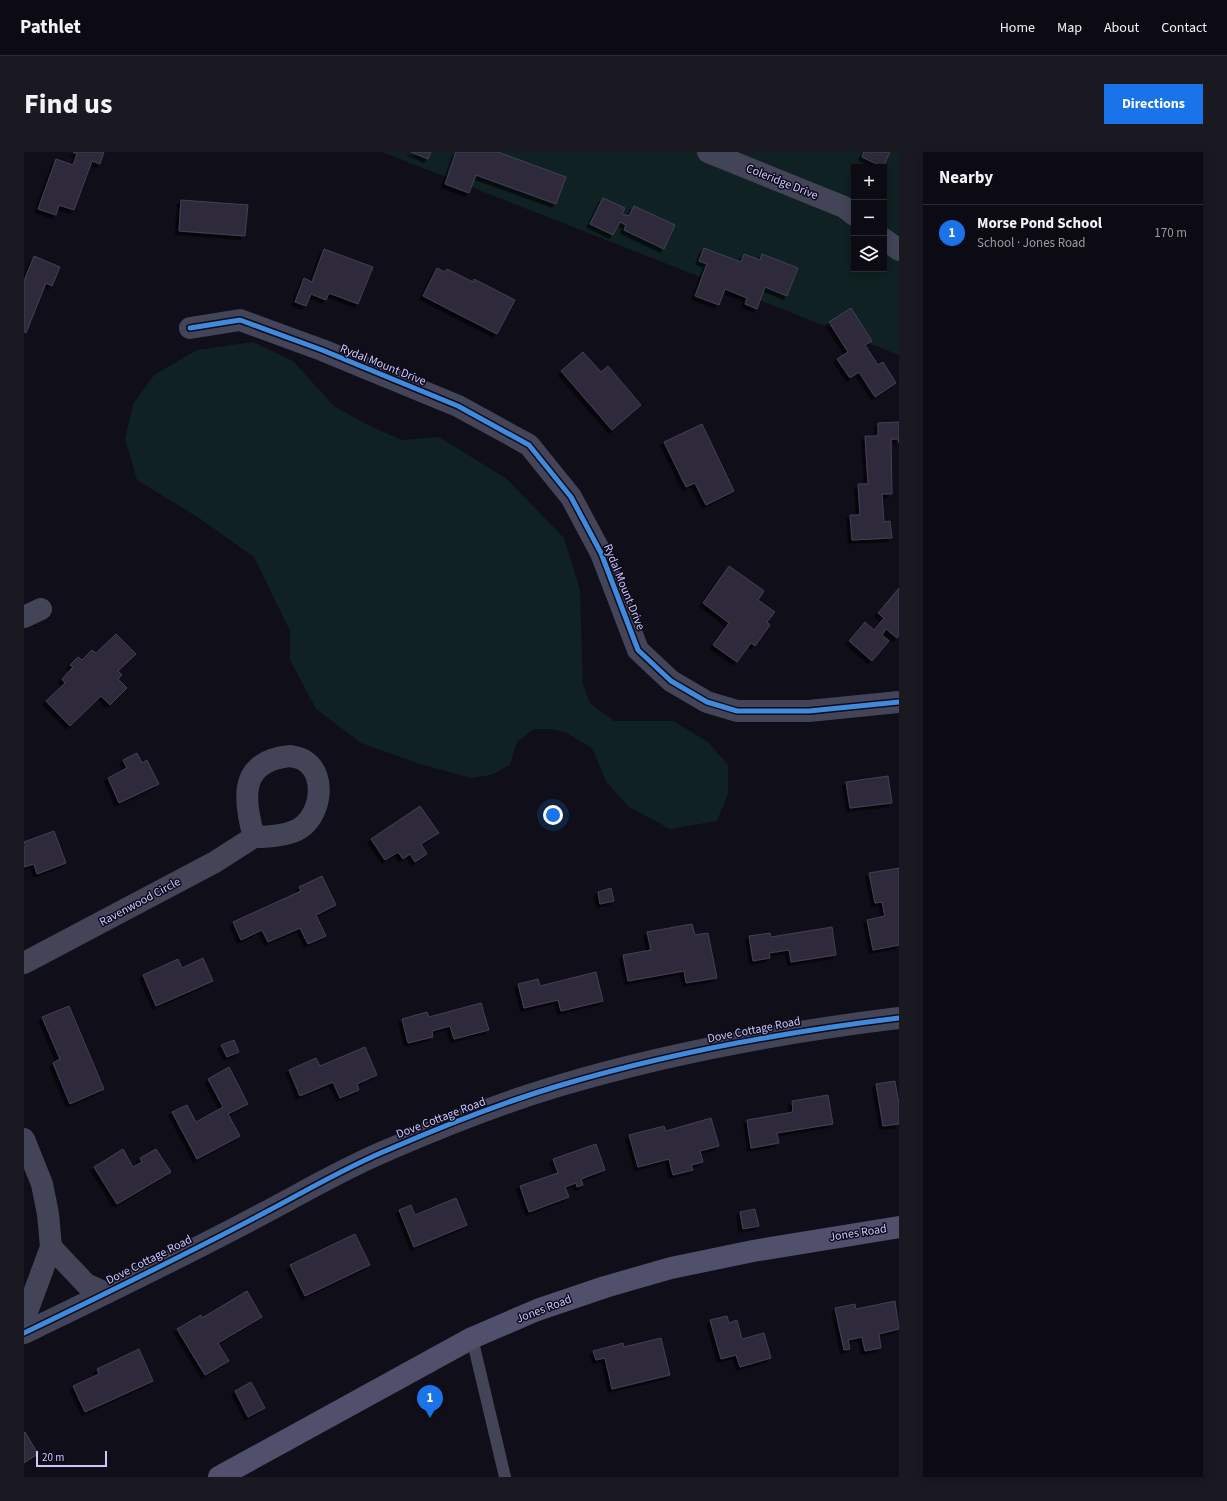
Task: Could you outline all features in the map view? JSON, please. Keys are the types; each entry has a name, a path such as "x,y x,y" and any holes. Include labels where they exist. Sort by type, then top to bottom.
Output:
{"main road":[{"name":"Jones Road","path":"219,1477 472,1338 537,1310 605,1287 671,1268 753,1251 899,1227"}],"street":[{"name":"Coleridge Drive","path":"708,152 844,207 851,213"},
{"path":"887,241 899,250"},
{"name":"Rydal Mount Drive","path":"190,328 240,320 322,350 458,406 529,445 571,497 601,553 638,650 671,681 707,702 737,711 810,711 882,702 899,702"},
{"name":"Ravenwood Circle","path":"24,963 215,862 254,837"},
{"name":"Dove Cottage Road","path":"24,1332 106,1293 266,1212 316,1184 388,1149 470,1116 557,1086 650,1062 751,1040 825,1027 899,1018"},
{"path":"24,1139 42,1184 48,1214 51,1246 24,1320"},
{"path":"51,1246 86,1284 106,1293"}],"lane":[{"path":"472,1338 505,1477"}],"shaded area":[{"path":"382,152 899,152 899,355"},
{"path":"253,342 293,361 334,406 366,424 402,440 439,437 507,479 564,538 580,590 583,684 590,703 614,721 673,721 708,742 728,765 728,794 717,821 670,829 629,807 607,783 592,748 565,732 550,729 534,729 517,742 510,765 491,775 471,778 420,764 361,743 316,709 290,660 290,631 254,557 199,518 137,480 125,439 133,404 154,375 197,350"}],"building":[{"path":"73,152 104,152 100,164 92,161 74,210 59,205 56,215 38,209 56,159 73,165 77,154"},
{"path":"411,152 431,152 428,159"},
{"path":"456,152 498,152 566,177 556,204 476,175 469,193 445,184"},
{"path":"864,152 890,152 884,164 877,164 862,157"},
{"path":"603,198 625,208 622,214 629,216 634,206 675,225 664,249 624,230 626,225 620,222 613,235 590,224"},
{"path":"181,200 248,205 245,236 179,231"},
{"path":"704,248 741,262 744,254 760,260 762,254 798,268 787,296 765,287 757,309 745,304 747,298 725,289 719,305 695,296 707,264 699,261"},
{"path":"324,249 373,267 358,304 329,293 326,300 311,294 306,306 295,302 304,278 312,282"},
{"path":"34,256 60,267 52,286 46,283 26,333 24,332 24,281"},
{"path":"437,268 445,272 447,269 473,282 474,279 515,300 497,334 423,296"},
{"path":"851,308 872,341 865,345 878,365 883,362 896,383 875,397 859,372 850,378 837,359 848,352 829,322"},
{"path":"583,352 601,372 608,366 641,405 612,430 561,371"},
{"path":"899,422 899,443 898,439 891,439 892,494 882,494 884,522 890,521 892,538 852,540 850,515 860,515 858,484 868,484 865,436 878,436 878,423"},
{"path":"702,424 734,491 706,505 695,483 686,487 664,442"},
{"path":"729,566 764,591 758,600 775,612 767,622 770,625 755,646 751,643 737,662 713,645 729,623 703,603"},
{"path":"899,588 899,636 897,638 886,629 882,635 889,641 872,661 849,641 865,622 874,630 884,618 878,613"},
{"path":"116,634 136,654 118,671 122,675 118,679 127,688 110,705 101,696 70,726 46,701 65,683 62,679 73,667 70,665 78,657 82,660 92,650 96,653"},
{"path":"137,753 142,763 147,760 159,784 119,803 108,778 127,768 123,760"},
{"path":"888,776 892,803 850,808 846,782"},
{"path":"420,806 439,833 421,844 427,854 415,862 410,854 403,859 398,852 385,860 371,839"},
{"path":"54,831 66,863 37,874 34,864 24,867 24,847 26,846 24,842"},
{"path":"899,868 899,945 873,950 867,920 885,916 882,902 875,903 869,873"},
{"path":"322,876 336,905 316,915 326,936 308,944 300,928 268,942 262,930 241,940 233,922 301,891 299,887"},
{"path":"611,888 614,901 600,904 598,892"},
{"path":"692,924 695,935 708,933 717,978 686,983 684,971 628,981 623,955 651,950 647,932"},
{"path":"832,927 836,955 791,962 789,950 769,953 770,958 753,961 749,936 770,933 771,937"},
{"path":"203,958 213,981 156,1006 143,975 178,959 182,968"},
{"path":"596,972 603,1001 561,1011 558,1000 524,1008 518,984 538,979 540,986"},
{"path":"481,1003 489,1030 454,1039 450,1026 432,1031 433,1037 408,1043 402,1019 427,1012 429,1017"},
{"path":"69,1006 104,1089 70,1104 53,1063 60,1059 42,1017"},
{"path":"234,1040 239,1052 227,1057 221,1045"},
{"path":"365,1047 377,1075 357,1084 359,1090 340,1098 333,1082 300,1096 289,1070 316,1058 320,1066"},
{"path":"229,1067 248,1104 228,1114 240,1136 197,1159 172,1112 187,1105 196,1122 223,1107 208,1079"},
{"path":"895,1081 899,1104 899,1124 883,1126 876,1084"},
{"path":"828,1095 833,1124 777,1133 779,1143 751,1148 747,1120 793,1112 792,1101"},
{"path":"711,1118 719,1146 700,1151 703,1162 691,1165 693,1170 673,1175 669,1159 638,1167 629,1135 664,1126 666,1131"},
{"path":"596,1144 605,1170 581,1179 583,1185 577,1187 576,1183 565,1187 569,1197 529,1212 520,1186 558,1173 553,1159"},
{"path":"123,1149 133,1167 142,1162 140,1158 156,1149 171,1172 117,1204 94,1167"},
{"path":"456,1198 467,1225 414,1247 399,1210 411,1205 415,1215"},
{"path":"755,1209 759,1226 743,1229 740,1212"},
{"path":"355,1234 370,1265 305,1296 290,1265"},
{"path":"247,1291 262,1317 218,1343 229,1361 205,1375 177,1329 201,1315 202,1318"},
{"path":"895,1301 899,1329 879,1334 881,1348 865,1351 862,1337 848,1340 850,1349 844,1350 835,1308 855,1304 856,1309"},
{"path":"727,1316 729,1323 737,1320 742,1339 764,1333 771,1358 740,1367 736,1355 721,1359 710,1320"},
{"path":"661,1338 670,1375 612,1389 605,1358 596,1360 593,1351 623,1343 624,1347"},
{"path":"139,1349 153,1381 85,1412 73,1386 99,1374 97,1369"},
{"path":"251,1382 265,1408 248,1417 235,1391"},
{"path":"25,1432 38,1454 24,1463 24,1433"}],"cycle path":[{"path":"190,328 240,320 322,350 458,406 529,445 571,497 601,553 638,650 671,681 707,702 737,711 809,711 899,702"},
{"path":"24,1333 205,1244 374,1156 431,1131 494,1107 558,1086 642,1063 770,1037 899,1018"}],"place":[{"name":"Morse Pond School","path":"430,1418"}]}
